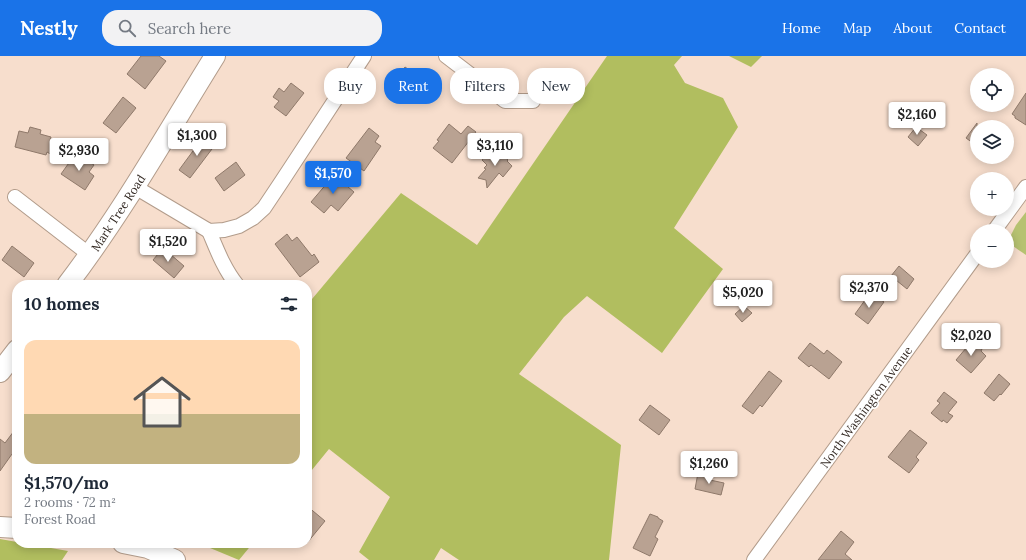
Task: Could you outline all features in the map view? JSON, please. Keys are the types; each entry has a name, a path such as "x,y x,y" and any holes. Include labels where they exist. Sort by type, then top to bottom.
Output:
{"street":[{"name":"Mark Tree Road","path":"71,280 90,255 135,187 215,56"},
{"path":"135,187 209,231 224,230 239,226 253,218 264,208 364,56"},
{"path":"446,56 505,101 527,102"},
{"path":"999,224 1026,187"},
{"path":"15,197 90,255"},
{"path":"209,231 225,267 233,280"},
{"name":"North Washington Avenue","path":"754,560 970,264"},
{"path":"0,372 12,356"},
{"path":"0,527 12,528"},
{"path":"148,548 175,560"}],"green space":[{"path":"607,56 682,56 674,65 685,83 723,98 738,127 674,228 723,269 662,353 587,296 564,317 519,374 621,445 609,560 459,560 441,548 434,560 369,560 359,552 390,497 329,449 312,470 312,299 401,193 477,245 574,104 585,104 585,88"},
{"path":"729,56 762,56 751,67"},
{"path":"1026,212 1026,255 1014,247 1014,229"},
{"path":"0,539 12,541 12,548 51,548 68,551 62,560 0,560"},
{"path":"210,548 249,548 239,560"}],"building":[{"path":"141,56 159,56 166,61 145,89 127,74"},
{"path":"291,83 304,93 286,116 274,107 279,101 273,97 279,88 284,92"},
{"path":"1026,93 1026,125 1015,118 1012,114"},
{"path":"123,97 136,108 116,133 103,123"},
{"path":"449,124 461,134 468,126 476,132 452,163 433,148"},
{"path":"30,127 41,130 40,134 51,137 50,141 62,148 57,158 47,152 46,155 15,147 19,131 28,133"},
{"path":"916,127 927,135 918,146 908,137"},
{"path":"369,128 379,136 375,142 381,146 364,171 346,158"},
{"path":"970,133 970,141 966,138"},
{"path":"204,136 215,145 190,178 179,170"},
{"path":"493,150 496,153 498,151 512,166 503,177 499,173 487,188 486,180 478,178 486,169 484,168 487,165 482,160 489,152 490,153"},
{"path":"81,156 94,165 89,172 94,176 85,190 61,174 71,160 76,163"},
{"path":"236,162 245,175 224,191 215,178"},
{"path":"334,175 354,192 338,211 331,205 324,213 311,202"},
{"path":"287,234 292,241 297,237 312,256 314,254 319,262 300,277 275,244"},
{"path":"12,246 34,263 24,277 2,260"},
{"path":"163,248 184,266 174,278 153,260"},
{"path":"899,266 914,279 907,289 891,276"},
{"path":"868,296 873,299 876,296 884,302 868,324 855,314"},
{"path":"744,306 752,313 742,322 735,314"},
{"path":"972,341 982,349 981,351 986,356 971,373 956,360"},
{"path":"810,343 824,354 827,350 842,362 829,379 811,365 809,367 798,358"},
{"path":"769,371 782,381 762,407 760,405 753,414 742,406"},
{"path":"999,374 1010,384 994,401 984,393"},
{"path":"944,392 957,402 948,413 953,416 947,423 943,420 942,422 931,413 940,403 937,401"},
{"path":"650,405 670,420 659,435 639,420"},
{"path":"910,430 927,443 916,457 919,460 909,473 888,457"},
{"path":"12,434 12,454 0,471 0,439 5,443"},
{"path":"698,473 711,476 710,480 724,483 721,495 695,489"},
{"path":"312,510 325,521 312,537"},
{"path":"650,514 663,521 655,537 658,539 650,556 633,548"},
{"path":"841,531 854,542 845,554 852,560 818,560"}]}
